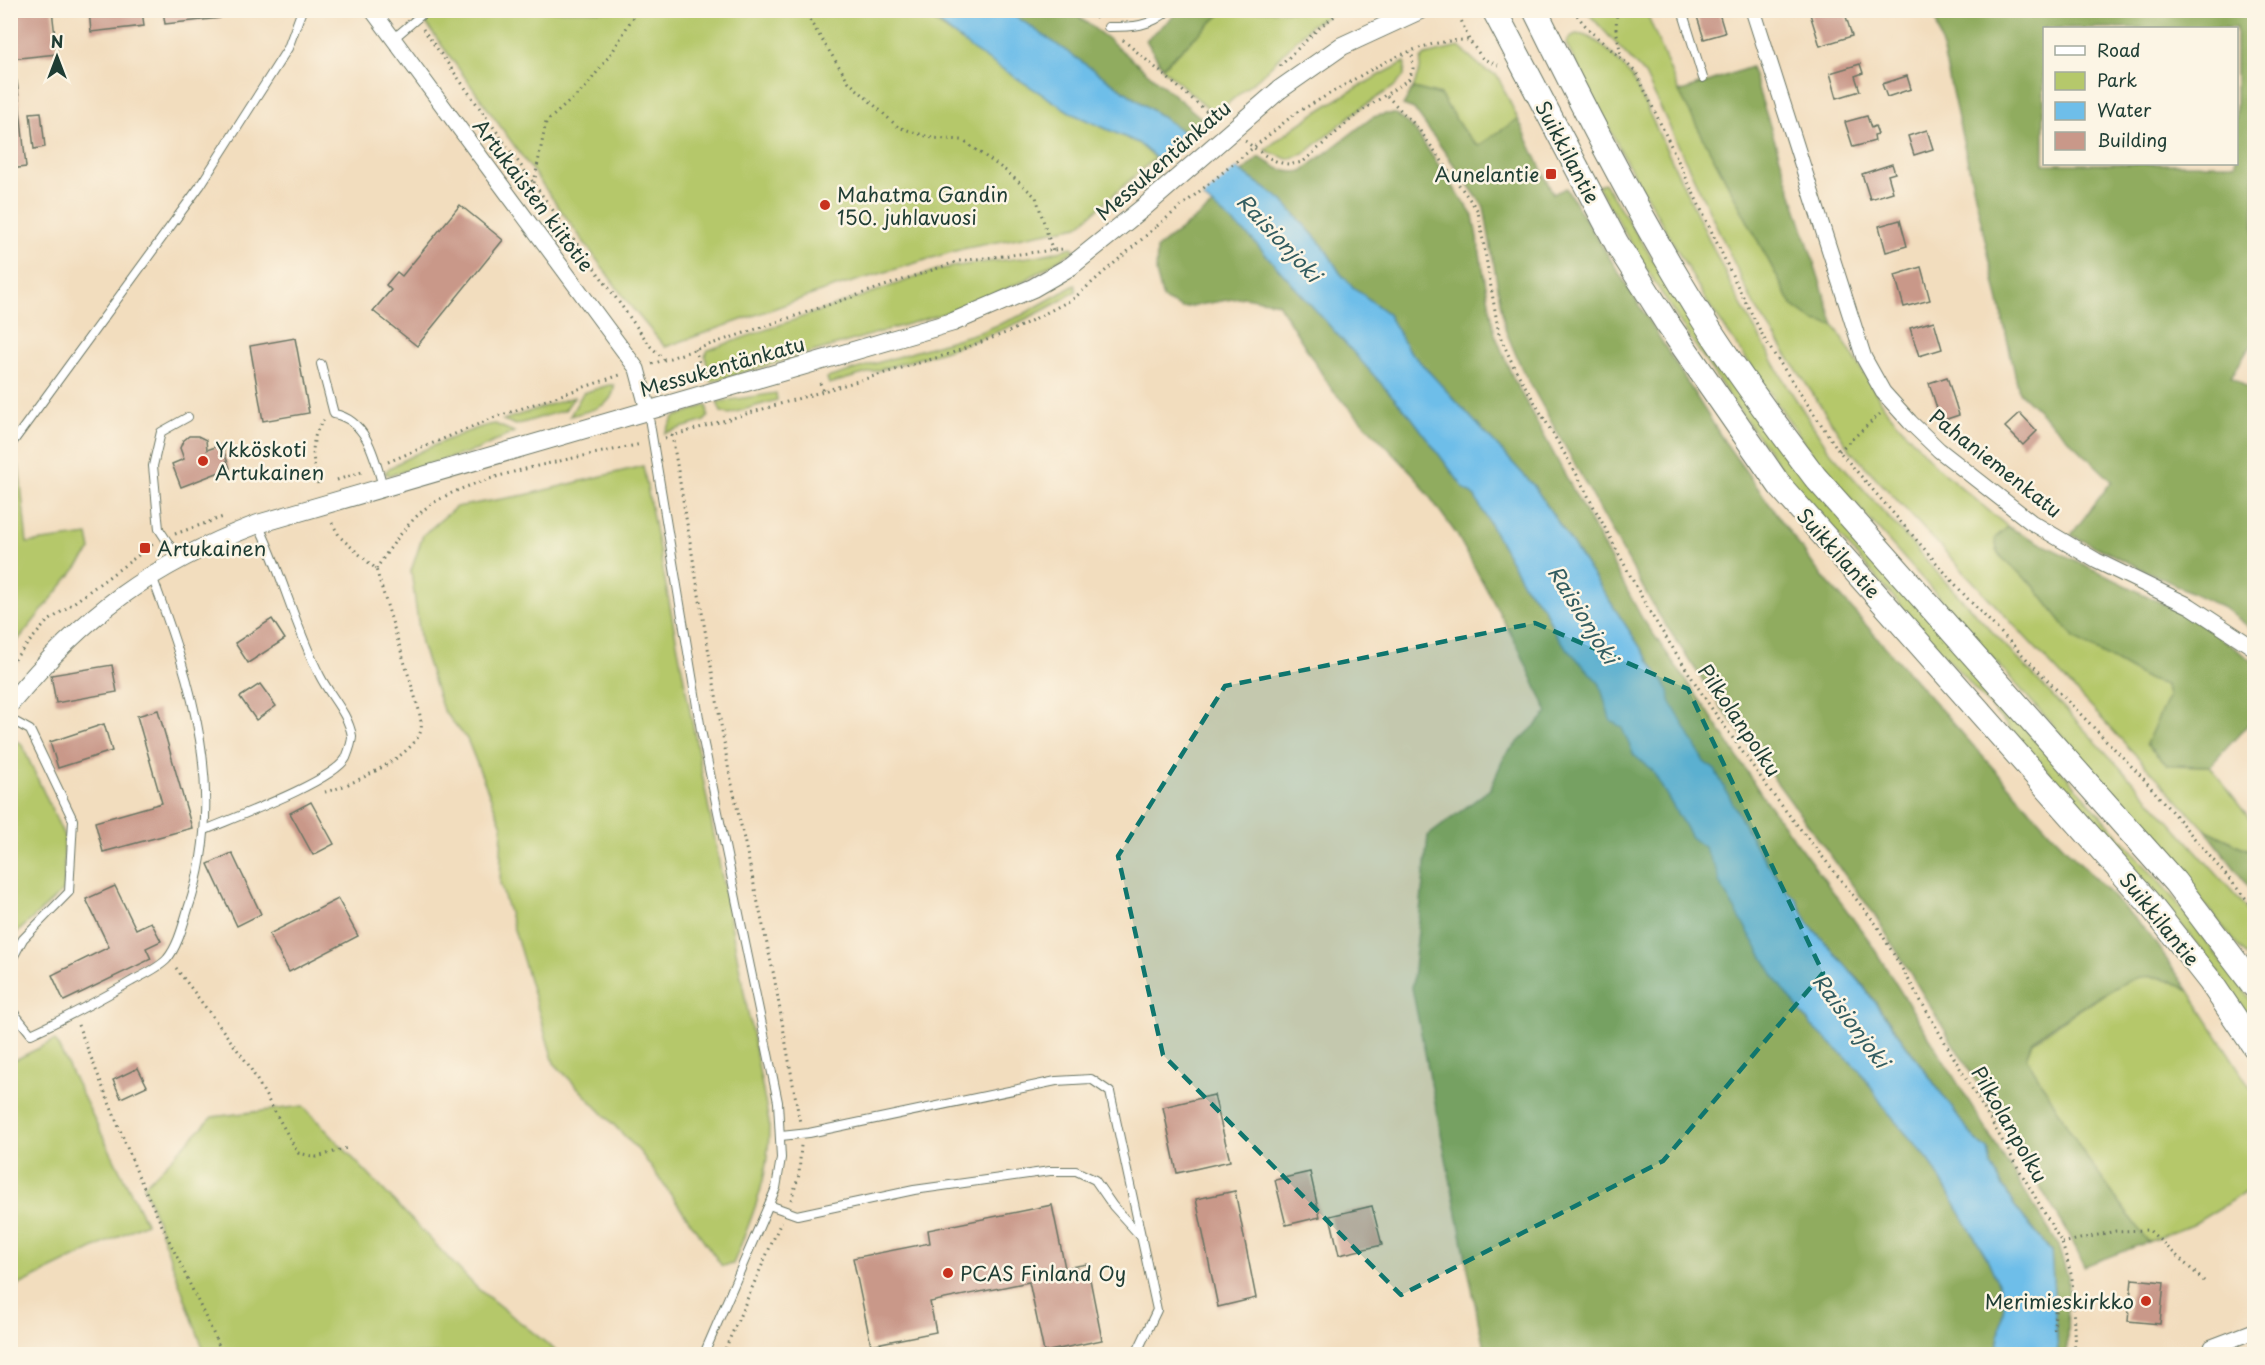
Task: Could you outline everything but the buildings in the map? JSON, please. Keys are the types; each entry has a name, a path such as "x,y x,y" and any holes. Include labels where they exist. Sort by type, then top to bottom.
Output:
{"main road":[{"name":"Suikkilantie","path":"1494,10 1617,244 1705,379 1780,486 2147,901 2210,981 2254,1046"},
{"name":"Suikkilantie","path":"1535,10 1650,230 1697,310 1779,429 1815,477 2168,874 2209,924 2254,986"}],"street":[{"name":"Artukaisten kiitotie","path":"372,10 637,369 648,410"},
{"name":"Messukentänkatu","path":"10,704 91,617 178,558 258,524 953,322 1033,288 1071,266 1143,208 1279,90 1342,46 1420,10"},
{"name":"Pahaniemenkatu","path":"1753,10 1864,358 1876,381 1892,403 1939,450 2031,522 2097,561 2190,606 2254,648"},
{"path":"2211,1351 2254,1331"}],"lane":[{"path":"10,446 200,186 288,48 302,10"},
{"path":"393,39 427,10"},
{"path":"1108,27 1140,26 1152,23 1169,10"},
{"path":"1682,10 1703,78"},
{"path":"321,364 334,414 344,416 355,423 364,435 378,467 383,488"},
{"path":"648,410 701,730 778,1102 781,1136 776,1188 704,1354"},
{"path":"178,558 159,529 153,466 161,432 189,417"},
{"path":"205,830 273,804 330,772 345,759 352,738 341,709 320,676 277,562 258,524"},
{"path":"10,1008 31,1034 74,1015 169,957 196,887 204,846 204,770 194,699 183,659 152,574"},
{"path":"10,718 30,730 73,820 69,892 23,939 10,963"},
{"path":"781,1136 808,1133 1056,1081 1091,1079 1110,1092 1157,1310 1136,1354"},
{"path":"769,1205 796,1215 914,1191 1050,1171 1076,1171 1095,1180 1113,1206 1143,1239"}],"path":[{"path":"534,184 546,122 585,88 613,51 637,10"},
{"path":"803,10 849,82 898,127 932,138 962,140 1006,171 1036,197 1053,252"},
{"path":"1276,69 1321,26 1343,10"},
{"path":"1457,10 1469,40 1483,59 1497,65"},
{"path":"1574,10 1583,25 1622,57 1648,94 1734,279 1766,342 1839,451 1968,599 2142,777 2254,908"},
{"path":"1617,10 1616,29 1622,57"},
{"path":"416,19 651,347 664,359"},
{"path":"376,569 425,508 447,496 512,474 653,441 949,354 1044,316 1073,299 1157,226 1297,112 1372,69 1412,51 1437,43 1469,40"},
{"name":"Pilkolanpolku","path":"1412,51 1413,69 1409,79 1387,96 1418,128 1478,211 1499,334 1514,367 1577,475 1649,611 1774,796 1876,924 2062,1243 2072,1277 2075,1354"},
{"path":"334,481 378,467 493,418 959,261 1053,252 1072,246"},
{"path":"820,384 823,391"},
{"path":"1839,451 1892,403"},
{"path":"318,484 313,463 314,432 324,420 334,414"},
{"path":"313,488 324,485"},
{"path":"10,664 46,623 145,548 165,538 226,516"},
{"path":"318,794 357,780 383,766 414,745 422,730 419,710 376,569 340,537 332,523"},
{"path":"169,957 248,1064 298,1153 317,1157 347,1148"},
{"path":"74,1015 138,1174 223,1354"},
{"path":"2062,1243 2116,1231 2149,1230 2204,1281"},
{"path":"2054,1330 2056,1298 2070,1299"}],"highlighted area":[{"path":"1535,623 1688,689 1823,973 1663,1161 1401,1295 1163,1055 1118,856 1225,686"}],"green space":[{"path":"1585,10 1646,11 1679,92 1792,305 1814,321 1834,325 1887,411 1936,466 2008,527 1995,538 1998,554 2033,585 2074,638 2147,679 2166,685 2168,697 2146,744 2167,765 2210,766 2254,825 2254,853 2205,829 1850,450 1754,305 1645,75"},
{"path":"417,11 924,11 937,24 1073,114 1138,143 1155,158 1078,226 962,249 826,290 665,347 628,303"},
{"path":"1008,11 1071,11 1108,39 1207,123 1193,138"},
{"path":"1180,11 1224,11 1162,67 1146,40"},
{"path":"1224,11 1336,11 1311,25 1264,73 1215,114 1162,68"},
{"path":"1934,11 2254,11 2254,340 2231,377 2254,392 2254,631 2226,609 2071,535 2112,481 2019,392"},
{"path":"1576,34 1584,35 1600,44 1632,77 1734,292 1786,384 1828,449 1941,577 2156,806 2239,899 2254,921 2254,966 2138,821 1814,457 1707,302 1624,157 1566,44 1570,37"},
{"path":"1459,47 1485,70 1497,75 1518,119 1478,146 1462,129 1440,95 1413,88 1421,59 1425,55"},
{"path":"1405,62 1404,76 1395,86 1358,110 1304,154 1287,159 1265,150 1332,102"},
{"path":"1751,67 1834,325 1814,321 1792,305 1679,92"},
{"path":"1413,88 1440,95 1462,129 1478,146 1518,119 1553,194 1566,188 1724,441 1817,570 2050,832 2148,933 2189,991 2161,978 2148,976 2132,980 2101,995 2050,1028 2031,1044 2026,1057 2086,1157 2148,1242 2084,1266 2070,1236 1876,917 1718,703 1655,609 1522,369 1505,329 1484,207 1414,109 1403,105"},
{"path":"1396,114 1414,129 1473,216 1495,334 1513,378 1642,618 1709,713 1763,797 1868,939 2057,1243 2068,1277 2067,1354 2058,1354 2051,1251 2013,1204 1991,1166 1988,1149 1976,1141 1861,982 1809,924 1796,899 1788,892 1757,849 1715,770 1704,762 1670,701 1669,691 1534,486 1408,349 1387,313 1353,287 1340,273 1324,247 1282,200 1242,172 1259,157 1285,171 1302,171 1373,117"},
{"path":"1604,183 1698,330 2034,739 2170,894 2247,995 2254,1007 2254,1025 2211,962 2159,897 1795,486 1716,377 1643,264 1598,186"},
{"path":"1213,205 1251,238 1412,418 1463,487 1475,497 1525,587 1544,607 1557,637 1600,684 1610,719 1622,728 1634,755 1652,770 1691,837 1704,847 1716,869 1720,884 1776,979 1810,1024 1860,1071 1888,1113 1929,1160 1987,1258 2005,1299 1996,1354 1485,1354 1412,988 1428,836 1490,789 1505,755 1548,713 1519,649 1457,535 1414,475 1332,390 1278,303 1244,297 1182,308 1163,299 1156,273 1157,248"},
{"path":"1072,247 1075,250 1024,281 962,308 711,382 705,356 708,350 937,270 1022,258"},
{"path":"1075,285 1076,291 1048,308 987,336 829,384 827,378 983,331 1022,315"},
{"path":"614,385 613,393 605,404 570,416 583,393"},
{"path":"776,393 777,400 729,414 721,412 717,402"},
{"path":"574,397 565,410 516,425 503,420"},
{"path":"707,405 708,417 704,421 665,433 674,417"},
{"path":"495,424 514,432 477,450 391,475 385,472 406,459 439,444 472,430"},
{"path":"19,466 27,543 88,535 91,550 11,649 11,474"},
{"path":"643,466 769,1122 764,1178 754,1211 733,1264 722,1266 641,1153 554,1063 500,883 502,826 467,739 443,710 421,644 411,571 423,535 456,507 525,495"},
{"path":"2008,527 2194,619 2254,662 2254,718 2210,766 2167,765 2146,744 2168,697 2166,685 2147,679 2074,638 2033,585 1998,554 1995,538"},
{"path":"11,739 21,743 64,836 64,890 11,938"},
{"path":"2205,829 2254,853 2254,894"},
{"path":"2144,976 2169,979 2189,991 2254,1093 2254,1187 2192,1225 2148,1242 2086,1157 2026,1058 2032,1043 2069,1016 2128,980"},
{"path":"55,1040 146,1223 11,1289 11,1062"},
{"path":"303,1106 477,1288 560,1354 205,1354 144,1186 212,1117"}],"water":[{"name":"Raisionjoki","path":"924,11 1008,11 1282,200 1324,247 1340,273 1353,287 1387,313 1408,349 1534,486 1669,691 1670,701 1704,762 1715,770 1757,849 1788,892 1796,899 1809,924 1860,982 1976,1141 1988,1149 1991,1166 2013,1204 2051,1252 2058,1354 1996,1354 2005,1299 1987,1258 1929,1160 1888,1113 1860,1071 1810,1024 1776,979 1720,884 1716,869 1704,847 1691,837 1652,770 1634,755 1622,728 1610,719 1600,684 1557,637 1544,608 1525,587 1475,497 1463,487 1412,418 1251,238 1138,143 1073,114 974,51"}],"pier":[{"path":"1192,134 1239,166 1201,199 1157,164"}],"place":[{"name":"Aunelantie","path":"1551,174"},
{"name":"Mahatma Gandin 150. juhlavuosi","path":"825,205"},
{"name":"Ykköskoti Artukainen","path":"203,461"},
{"name":"Artukainen","path":"145,548"},
{"name":"PCAS Finland Oy","path":"948,1273"},
{"name":"Merimieskirkko","path":"2146,1301"}]}
